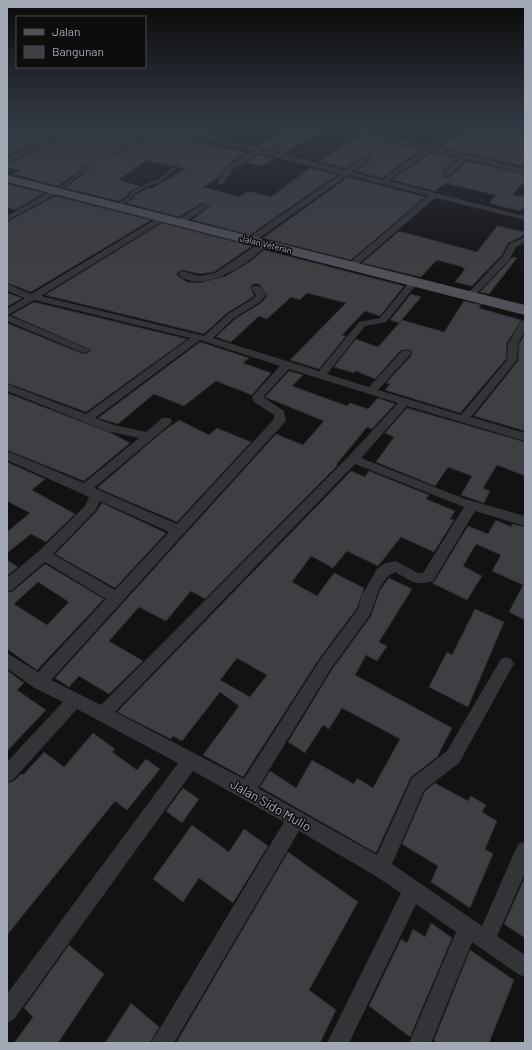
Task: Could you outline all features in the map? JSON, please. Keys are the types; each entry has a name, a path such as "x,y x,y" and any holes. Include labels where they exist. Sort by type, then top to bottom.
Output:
{"main road":[{"name":"Jalan Veteran","path":"7,178 525,310"}],"street":[{"path":"221,182 225,175"},
{"path":"182,274 199,279 213,278 224,273 257,242 344,175"},
{"path":"350,175 525,218"},
{"path":"383,182 393,175"},
{"path":"7,219 57,191"},
{"path":"351,266 434,195"},
{"path":"180,222 205,206"},
{"path":"7,313 95,258 164,218"},
{"path":"470,296 507,258 512,246 525,239"},
{"path":"322,374 362,324 384,320 414,282"},
{"path":"7,287 21,294 35,296 202,338 322,374 405,402 525,437"},
{"path":"86,418 202,338 231,316 257,300 260,292 256,288"},
{"path":"7,318 85,350"},
{"path":"464,418 512,360 513,344 525,322"},
{"path":"372,390 406,353"},
{"path":"39,682 280,420 280,414 258,400 257,397 288,364"},
{"path":"7,388 111,428 148,436"},
{"path":"103,714 353,459 405,402"},
{"path":"89,491 166,421"},
{"path":"7,455 178,530"},
{"path":"353,459 418,487 525,521"},
{"path":"7,586 44,555 91,508 95,497 89,491"},
{"path":"247,790 325,665 365,611 366,600 386,568 394,566 419,579 428,577 472,505"},
{"path":"44,555 116,598"},
{"name":"Jalan Sido Mulio","path":"8,662 39,682 247,790 381,868 525,967"},
{"path":"381,868 418,784 426,774 442,767 453,757 506,664"},
{"path":"7,774 75,700"},
{"path":"7,1012 190,761"},
{"path":"162,1043 296,819"},
{"path":"486,939 525,850"},
{"path":"338,1043 413,890"},
{"path":"420,1043 468,928"}],"lane":[{"path":"57,191 78,175"},
{"path":"117,206 144,186 159,181 166,175"}],"building":[{"path":"17,175 73,175 58,186"},
{"path":"82,175 125,175 118,180 140,186 130,191 128,195 119,201 65,188"},
{"path":"176,175 221,175 203,187 239,197 248,191 271,197 301,175 337,175 250,235 192,220 210,206 202,203 179,217 126,203 133,199 135,195 148,188 151,189"},
{"path":"370,175 386,175 382,178"},
{"path":"399,175 443,175 443,178 450,177 452,175 525,175 525,181 512,195 525,197 525,205 520,211 489,203 496,195 445,183 435,191 392,180"},
{"path":"348,177 425,197 351,260 263,238"},
{"path":"7,184 44,193 15,210 7,207"},
{"path":"55,196 151,220 31,292 7,283 7,222"},
{"path":"162,223 252,246 214,272 200,274 182,270 177,273 177,275 187,282 199,283 226,276 251,261 264,250 404,286 380,316 365,311 342,335 346,336 319,369 290,360 346,303 307,293 300,300 291,297 267,319 259,316 231,342 216,337 235,319 261,303 267,296 259,284 253,284 250,287 254,295 253,297 227,313 204,334 45,295"},
{"path":"497,226 525,232 521,237 508,243 502,255 472,286 455,282 465,269 462,268 463,267 437,260 421,277 362,263 399,231 477,252"},
{"path":"513,257 517,258 489,294 480,292"},
{"path":"7,293 22,298 7,307"},
{"path":"411,294 421,297 399,323 390,320"},
{"path":"464,301 481,305 479,308 521,320 507,343 506,359 460,413 385,390 390,384 386,383 411,356 412,352 410,350 401,350 375,379 356,371 354,373 334,367 356,339 378,347 402,320 444,332"},
{"path":"34,302 187,339 86,412 7,383 7,323 81,353 86,354 91,350 11,315"},
{"path":"525,334 525,431 474,416 518,361 519,344"},
{"path":"200,342 249,358 243,363 271,373 252,395 216,381 184,406 154,394 118,424 98,418"},
{"path":"289,371 303,375 292,386 347,406 350,403 368,409 378,398 395,404 372,429 367,427 336,465 338,465 205,599 191,591 166,621 139,607 109,641 143,661 109,694 79,676 69,687 55,678 276,434 303,445 324,421 265,397"},
{"path":"7,393 111,433 130,443 84,481 7,450"},
{"path":"407,408 525,442 525,476 497,465 483,488 490,491 484,503 461,495 472,476 448,467 435,486 376,462 394,437 385,433"},
{"path":"179,420 209,435 217,428 251,442 177,522 97,488 161,433"},
{"path":"7,462 45,479 32,490 75,514 46,542 31,534 7,553 7,532 30,513 7,501"},
{"path":"351,471 365,477 369,471 429,495 426,499 455,511 450,519 454,520 434,552 401,537 378,566 347,551 333,568 311,556 292,582 317,596 334,573 364,588 357,608 319,659 243,777 203,755 239,706 220,692 182,741 173,736 171,739 117,712","holes":["237,658 267,675 250,697 220,680"]},
{"path":"102,503 166,533 115,588 55,554 96,512"},
{"path":"496,520 511,527 512,524 525,527 525,620 509,612 523,585 492,571 501,555 476,544 463,566 482,576 467,600 432,583 468,526 488,534"},
{"path":"7,560 18,567 7,576"},
{"path":"45,564 104,599 37,670 7,649 7,593 13,591","holes":["38,582 69,602 47,625 14,604"]},
{"path":"389,578 412,589 379,642 387,646 377,661 366,655 355,675 452,728 437,757 411,777 376,853 260,787 270,771 296,788 312,760 354,784 357,778 373,788 400,739 342,708 329,729 323,725 305,753 288,742 331,671 371,616 380,590"},
{"path":"475,609 504,622 468,707 429,687 447,652 452,655"},
{"path":"7,670 24,683 17,690 46,710 7,751"},
{"path":"93,733 115,749 112,752 137,770 146,759 160,769 127,810 115,801 7,935 7,783 14,781 21,774 23,775 44,752 64,767"},
{"path":"435,783 468,801 471,796 486,805 482,812 497,821 485,849 493,854 470,908 431,882 438,866 402,844 425,791"},
{"path":"183,788 199,799 182,823 166,811"},
{"path":"192,825 229,852 244,829 268,846 233,903 199,878 183,902 153,879"},
{"path":"288,852 358,902 309,990 336,1010 320,1043 176,1043"},
{"path":"525,877 525,938 504,924"},
{"path":"431,923 452,938 410,1037 369,1006 401,939 407,943 413,929 425,937"},
{"path":"69,945 104,974 58,1043 14,1043 33,1017 24,1008"},
{"path":"470,950 514,980 489,1043 437,1043 434,1040"},
{"path":"131,1003 159,1027 150,1043 105,1043"}]}
